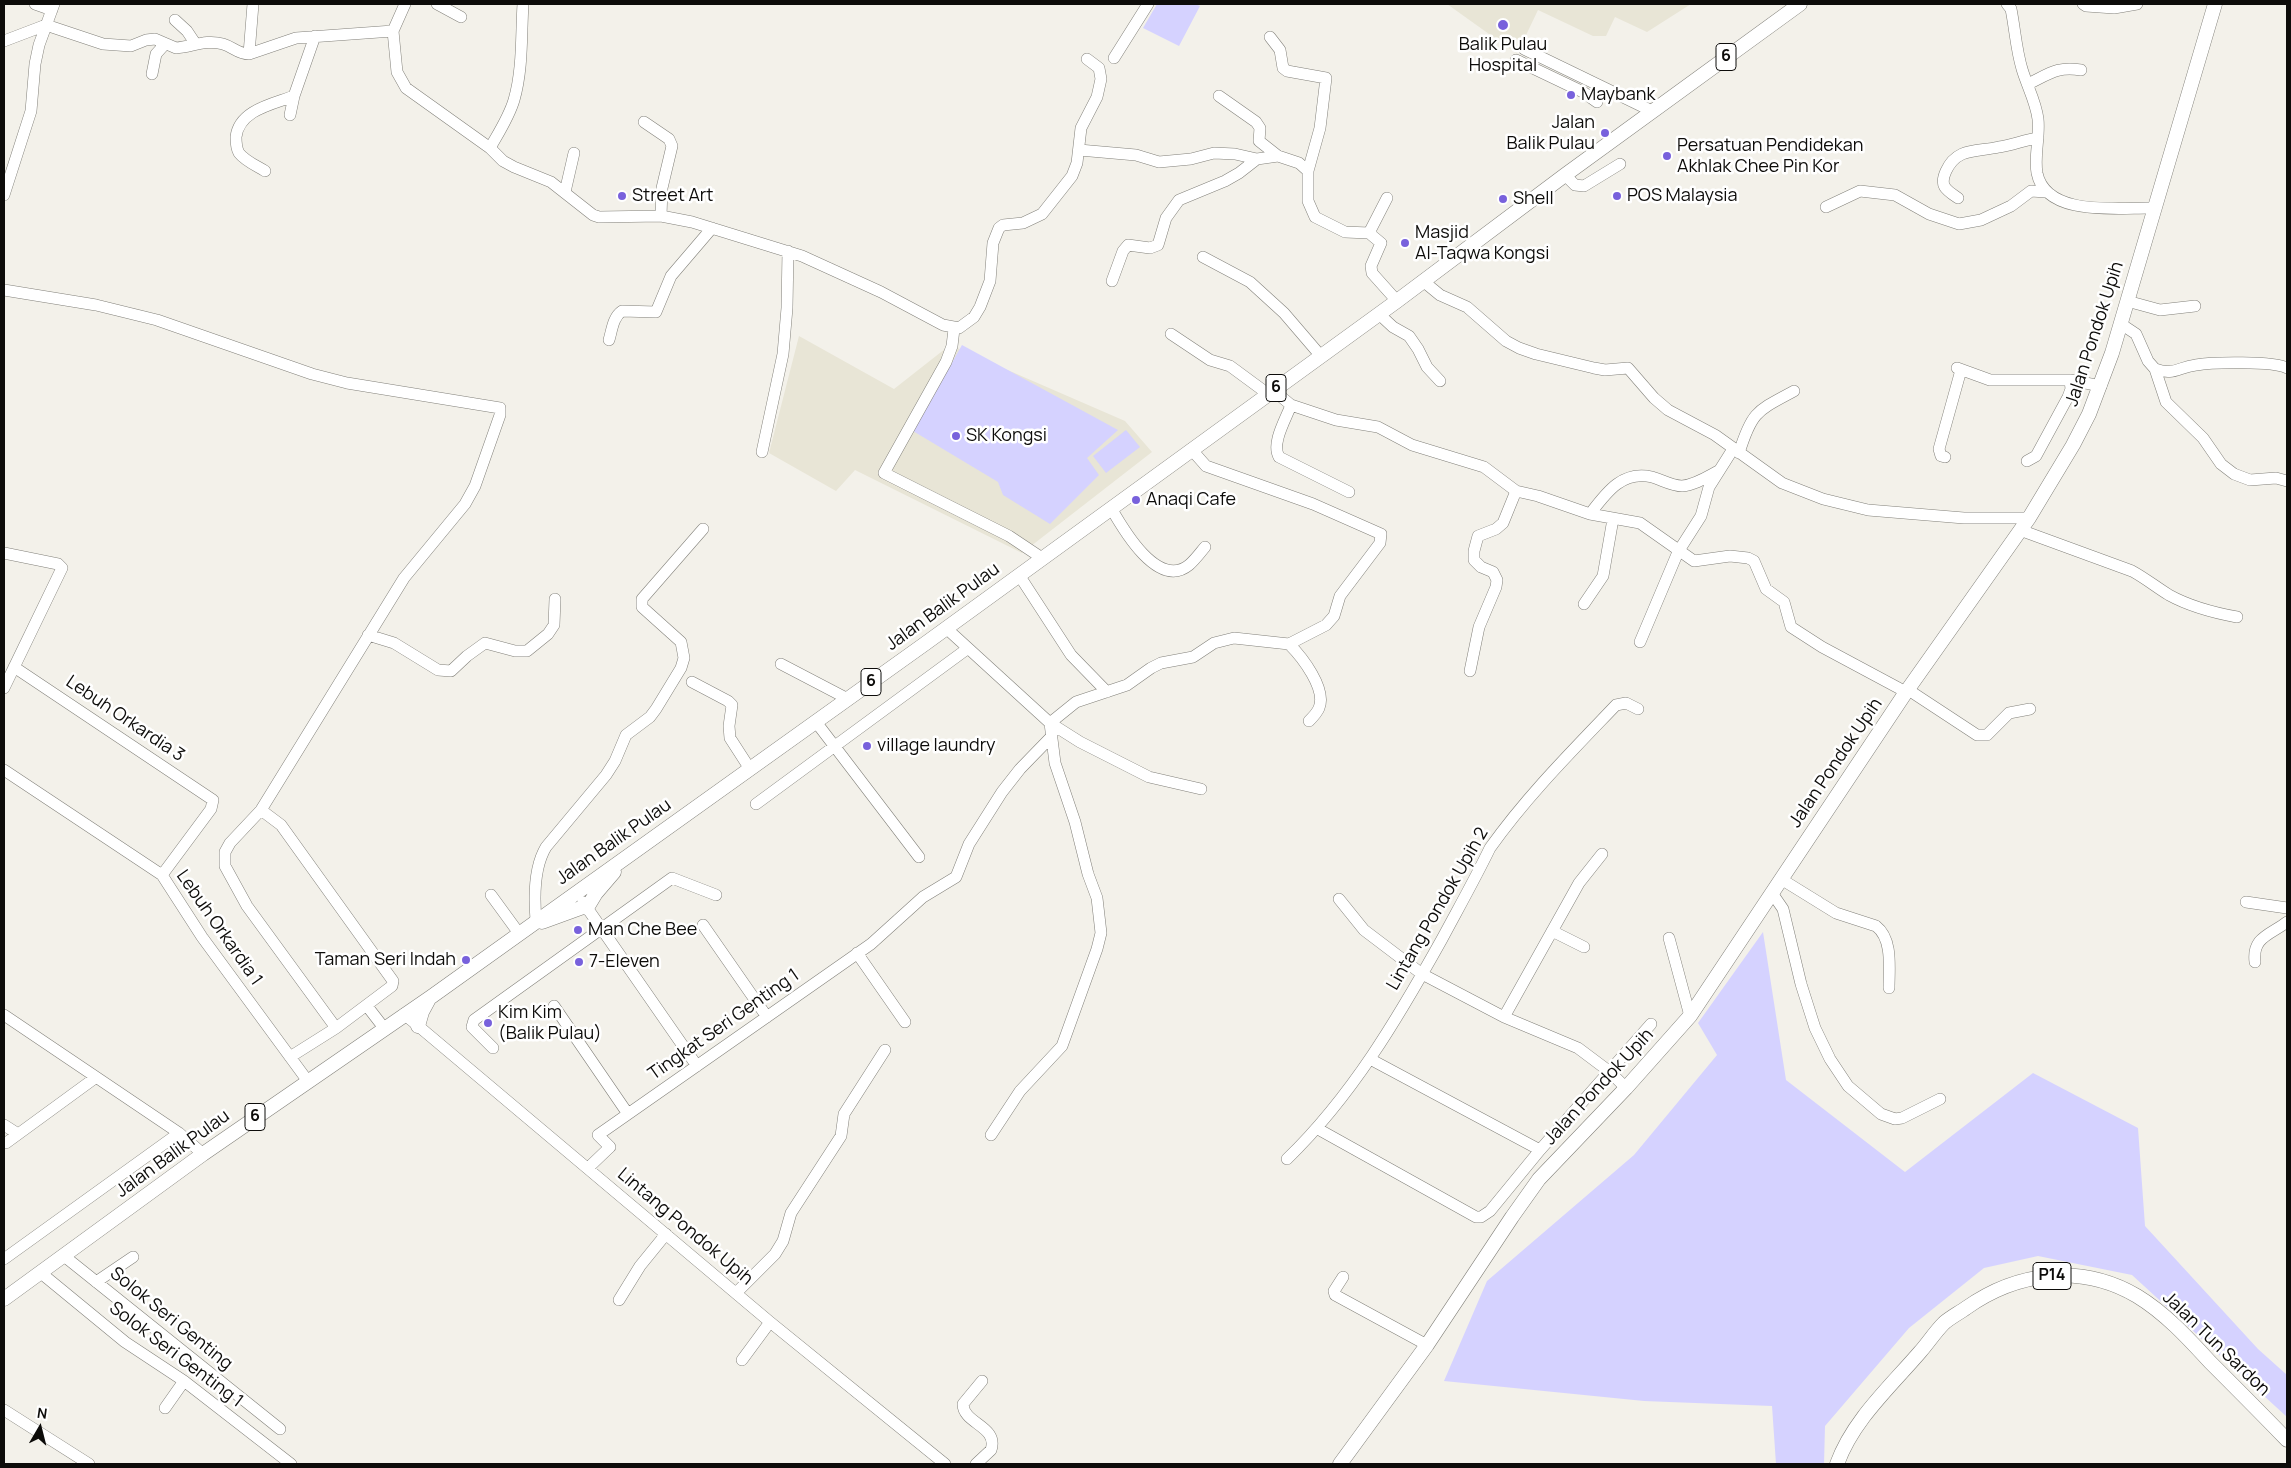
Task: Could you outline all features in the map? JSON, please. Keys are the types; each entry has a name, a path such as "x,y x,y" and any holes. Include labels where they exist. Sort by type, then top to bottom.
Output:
{"main road":[{"name":"Jalan Balik Pulau","path":"4,1299 307,1080 431,996 848,699 1379,314 1565,175 1800,4"},
{"name":"Jalan Pondok Upih","path":"1340,1464 1426,1345 1512,1217 1540,1179 1626,1088 1690,1016 1907,691 2029,518 2073,445 2101,386 2121,324 2215,4"},
{"path":"527,927 587,907 596,893 628,856"},
{"path":"418,1026 422,1012 431,996"},
{"name":"Jalan Tun Sardon","path":"1837,1464 1842,1449 1860,1420 1945,1323 1983,1295 2008,1284 2059,1275 2085,1277 2112,1284 2143,1300 2188,1338 2287,1440"}],"street":[{"path":"4,195 31,110 35,64 53,7 35,4"},
{"path":"249,54 253,4"},
{"path":"405,4 393,32 397,72 406,88 514,167 551,182 593,215 599,217 661,216 712,228 817,262 954,328 965,325 980,307 990,281 993,243 999,228 1003,225 1023,223 1042,214 1072,176 1077,163 1081,128 1097,97 1101,78 1099,68 1087,59"},
{"path":"437,4 461,17"},
{"path":"490,148 505,122 519,78 523,4"},
{"path":"1114,58 1148,4"},
{"path":"2007,4 2011,9 2019,57 2036,111 2038,138 2036,170 2046,192 2060,201 2080,207 2154,208"},
{"path":"2083,4 2086,6 2114,8 2137,4"},
{"path":"175,20 187,31 195,43"},
{"path":"4,41 46,25 103,44 131,46 146,40 155,39 176,48 195,43 224,44 242,54 249,54 269,49 286,40 315,36 393,32"},
{"path":"290,115 294,96 315,36"},
{"path":"1270,37 1280,50 1283,68 1287,71 1326,78 1320,128 1308,171 1308,201 1315,217 1346,232 1369,233 1381,243 1371,266 1372,273 1397,300"},
{"path":"152,74 156,54 165,44"},
{"path":"1524,49 1652,111"},
{"path":"1516,60 1583,92 1597,102"},
{"path":"2028,84 2056,69 2082,70"},
{"path":"265,171 239,152 236,144 237,132 244,119 255,111 294,96"},
{"path":"1219,96 1256,122 1260,128 1259,141 1278,156 1299,163 1308,171"},
{"path":"644,122 669,139 672,146 662,188 661,216"},
{"path":"1958,198 1945,189 1942,184 1950,161 1959,155 1978,149 1998,148 2038,138"},
{"path":"1079,150 1136,155 1159,162 1225,153 1257,159 1278,156"},
{"path":"565,192 574,153"},
{"path":"1112,281 1123,251 1128,245 1150,248 1158,246 1166,218 1179,200 1225,181 1257,159"},
{"path":"1565,175 1574,186 1584,186 1620,164"},
{"path":"1826,207 1860,191 1895,195 1929,214 1959,224 1982,220 2011,206 2031,191 2046,192"},
{"path":"1369,233 1387,198"},
{"path":"609,340 619,313 656,312 671,276 712,228"},
{"path":"762,452 783,354 787,308 788,252"},
{"path":"1202,257 1250,282 1284,313 1320,355"},
{"path":"1423,281 1440,296 1467,307 1506,341 1519,348 1594,368 1605,370 1628,368 1661,405 1715,435 1782,483 1823,499 1860,508 1964,518 2029,518"},
{"path":"4,290 96,306 158,320 312,374 347,383 500,408 500,415 475,486 465,504 404,578 261,810 230,843 225,852 225,866 247,906 336,1028"},
{"path":"2127,301 2160,310 2195,306"},
{"path":"1379,314 1393,327 1414,341 1427,367 1440,381"},
{"path":"2121,324 2136,334 2148,361 2155,369 2166,402 2203,438 2221,464 2242,478 2257,481 2276,478 2287,481"},
{"path":"954,328 952,346 946,362 884,473 1008,536 1042,558"},
{"path":"1171,334 1210,360 1230,366 1292,405 1336,420 1378,427 1412,445 1472,462 1484,467 1516,491 1538,496 1590,514 1640,523 1678,552 1694,561 1730,556 1748,558 1754,561 1766,588 1784,602 1791,627 1822,647 1907,691 1977,735 1987,735 2009,713 2030,709"},
{"path":"2155,369 2173,372 2197,365 2270,363 2287,368"},
{"path":"1945,457 1941,456 1939,449 1959,369 1990,380 2070,380 2101,386"},
{"path":"2027,461 2036,456 2068,397 2071,389 2070,380"},
{"path":"1640,642 1678,552 1700,516 1710,487 1720,470 1736,451 1754,415 1794,391"},
{"path":"1292,405 1277,443 1277,452 1280,456 1349,492"},
{"path":"1050,724 1076,702 1127,686 1161,663 1193,657 1214,644 1234,638 1289,644 1330,622 1346,588 1380,544 1381,534 1313,504 1206,466 1191,450"},
{"path":"1590,514 1607,493 1624,478 1651,477 1680,486 1692,483 1720,470"},
{"path":"1470,671 1478,627 1496,583 1493,572 1481,567 1474,560 1475,542 1478,536 1496,529 1503,523 1516,491"},
{"path":"1111,508 1141,552 1163,568 1175,570 1189,565 1204,547"},
{"path":"1584,604 1604,576 1613,519"},
{"path":"491,895 527,927 541,854 606,775 615,761 626,735 650,717 656,710 681,668 684,658 681,642 642,607 642,600 703,529"},
{"path":"2020,530 2132,571 2170,595 2198,606 2238,617"},
{"path":"4,553 58,564 62,568 4,688"},
{"path":"1019,575 1071,655 1107,692"},
{"path":"368,635 394,643 438,670 451,671 466,656 485,643 515,651 527,650 548,634 554,626 555,599"},
{"path":"946,628 1050,724 1080,742 1149,777 1201,789"},
{"path":"1289,644 1304,660 1311,672 1320,696 1319,709 1309,721"},
{"path":"756,804 967,649"},
{"path":"780,664 848,699"},
{"name":"Lebuh Orkardia 3","path":"14,666 211,798 214,802 212,809 162,875"},
{"path":"692,682 728,701 732,706 729,726 730,738 750,769"},
{"name":"Lintang Pondok Upih 2","path":"1287,1159 1318,1129 1370,1059 1422,974 1490,848 1521,808 1616,705 1626,703 1638,709"},
{"path":"816,722 919,857"},
{"path":"991,1135 1020,1091 1062,1046 1094,960 1100,933 1097,898 1088,874 1075,822 1056,764 1050,724"},
{"name":"Tingkat Seri Genting 1","path":"588,1168 610,1147 598,1136 871,944 923,898 956,877 969,844 1002,792 1020,769 1052,736"},
{"name":"Lebuh Orkardia 1","path":"4,770 162,875 202,937 307,1080"},
{"path":"261,810 281,825 393,981 392,986 367,1006 290,1057"},
{"path":"1504,1018 1579,883 1602,854"},
{"path":"493,1048 472,1027 474,1020 672,878 716,895"},
{"path":"1781,879 1836,913 1876,926 1884,934 1888,952 1889,988"},
{"path":"576,892 697,1066"},
{"path":"1772,894 1783,909 1815,1028 1830,1059 1848,1086 1886,1118 1902,1118 1940,1099"},
{"path":"1339,899 1364,930 1422,974 1504,1018 1565,1041 1578,1048 1610,1072 1626,1088"},
{"path":"2246,902 2287,908"},
{"path":"2255,962 2254,950 2258,941 2287,922"},
{"path":"703,925 768,1017"},
{"path":"1552,932 1584,947"},
{"path":"1669,938 1690,1016"},
{"path":"857,953 905,1022"},
{"path":"367,1006 384,1028"},
{"path":"554,1006 628,1114"},
{"name":"Lintang Pondok Upih","path":"404,1014 770,1322 945,1464"},
{"path":"4,1016 179,1133 203,1154"},
{"path":"1318,1129 1476,1217 1481,1217 1490,1211 1540,1150 1651,1024"},
{"path":"736,1293 776,1254 788,1228 790,1213 841,1136 844,1114 885,1050"},
{"path":"1370,1059 1540,1150"},
{"path":"6,1143 95,1078"},
{"path":"4,1125 18,1134"},
{"path":"4,1259 179,1133"},
{"path":"619,1300 640,1266 666,1234"},
{"name":"Solok Seri Genting","path":"64,1256 280,1428"},
{"path":"96,1282 133,1257"},
{"name":"Solok Seri Genting 1","path":"41,1273 125,1342 184,1381 291,1464"},
{"path":"1343,1277 1334,1291 1335,1295 1426,1345"},
{"path":"742,1360 770,1322"},
{"path":"165,1408 184,1381"},
{"path":"976,1464 991,1450 992,1438 988,1431 965,1412 964,1404 982,1381"},
{"path":"4,1410 89,1464"}],"shaded area":[{"path":"1157,4 1195,4 1200,6 1179,46 1143,28"},
{"name":"Balik Pulau Hospital","path":"1447,4 1691,4 1647,32 1615,17 1606,36 1593,36 1538,10 1517,54"},
{"name":"SK Kongsi","path":"799,336 894,389 950,345 1125,421 1152,452 1022,553 855,470 836,491 769,453"},
{"path":"962,345 1118,430 1087,458 1099,475 1050,524 1003,495 998,482 913,431"},
{"path":"1126,430 1140,447 1106,473 1093,456"},
{"path":"1763,932 1786,1080 1905,1172 2033,1073 2138,1128 2145,1226 2258,1349 2287,1375 2287,1417 2132,1275 2038,1256 1984,1268 1909,1328 1825,1426 1824,1464 1776,1464 1772,1406 1644,1401 1444,1381 1487,1281 1634,1155 1717,1055 1698,1023"}],"place":[{"name":"Balik Pulau Hospital","path":"1503,25"},
{"name":"Maybank","path":"1571,95"},
{"name":"Jalan Balik Pulau","path":"1605,133"},
{"name":"Persatuan Pendidekan Akhlak Chee Pin Kor","path":"1667,156"},
{"name":"Street Art","path":"622,196"},
{"name":"POS Malaysia","path":"1617,196"},
{"name":"Shell","path":"1503,199"},
{"name":"Masjid Al-Taqwa Kongsi","path":"1405,243"},
{"name":"SK Kongsi","path":"956,436"},
{"name":"Anaqi Cafe","path":"1136,500"},
{"name":"village laundry","path":"867,746"},
{"name":"Man Che Bee","path":"578,930"},
{"name":"Taman Seri Indah","path":"466,960"},
{"name":"7-Eleven","path":"579,962"},
{"name":"Kim Kim (Balik Pulau)","path":"488,1023"}]}
